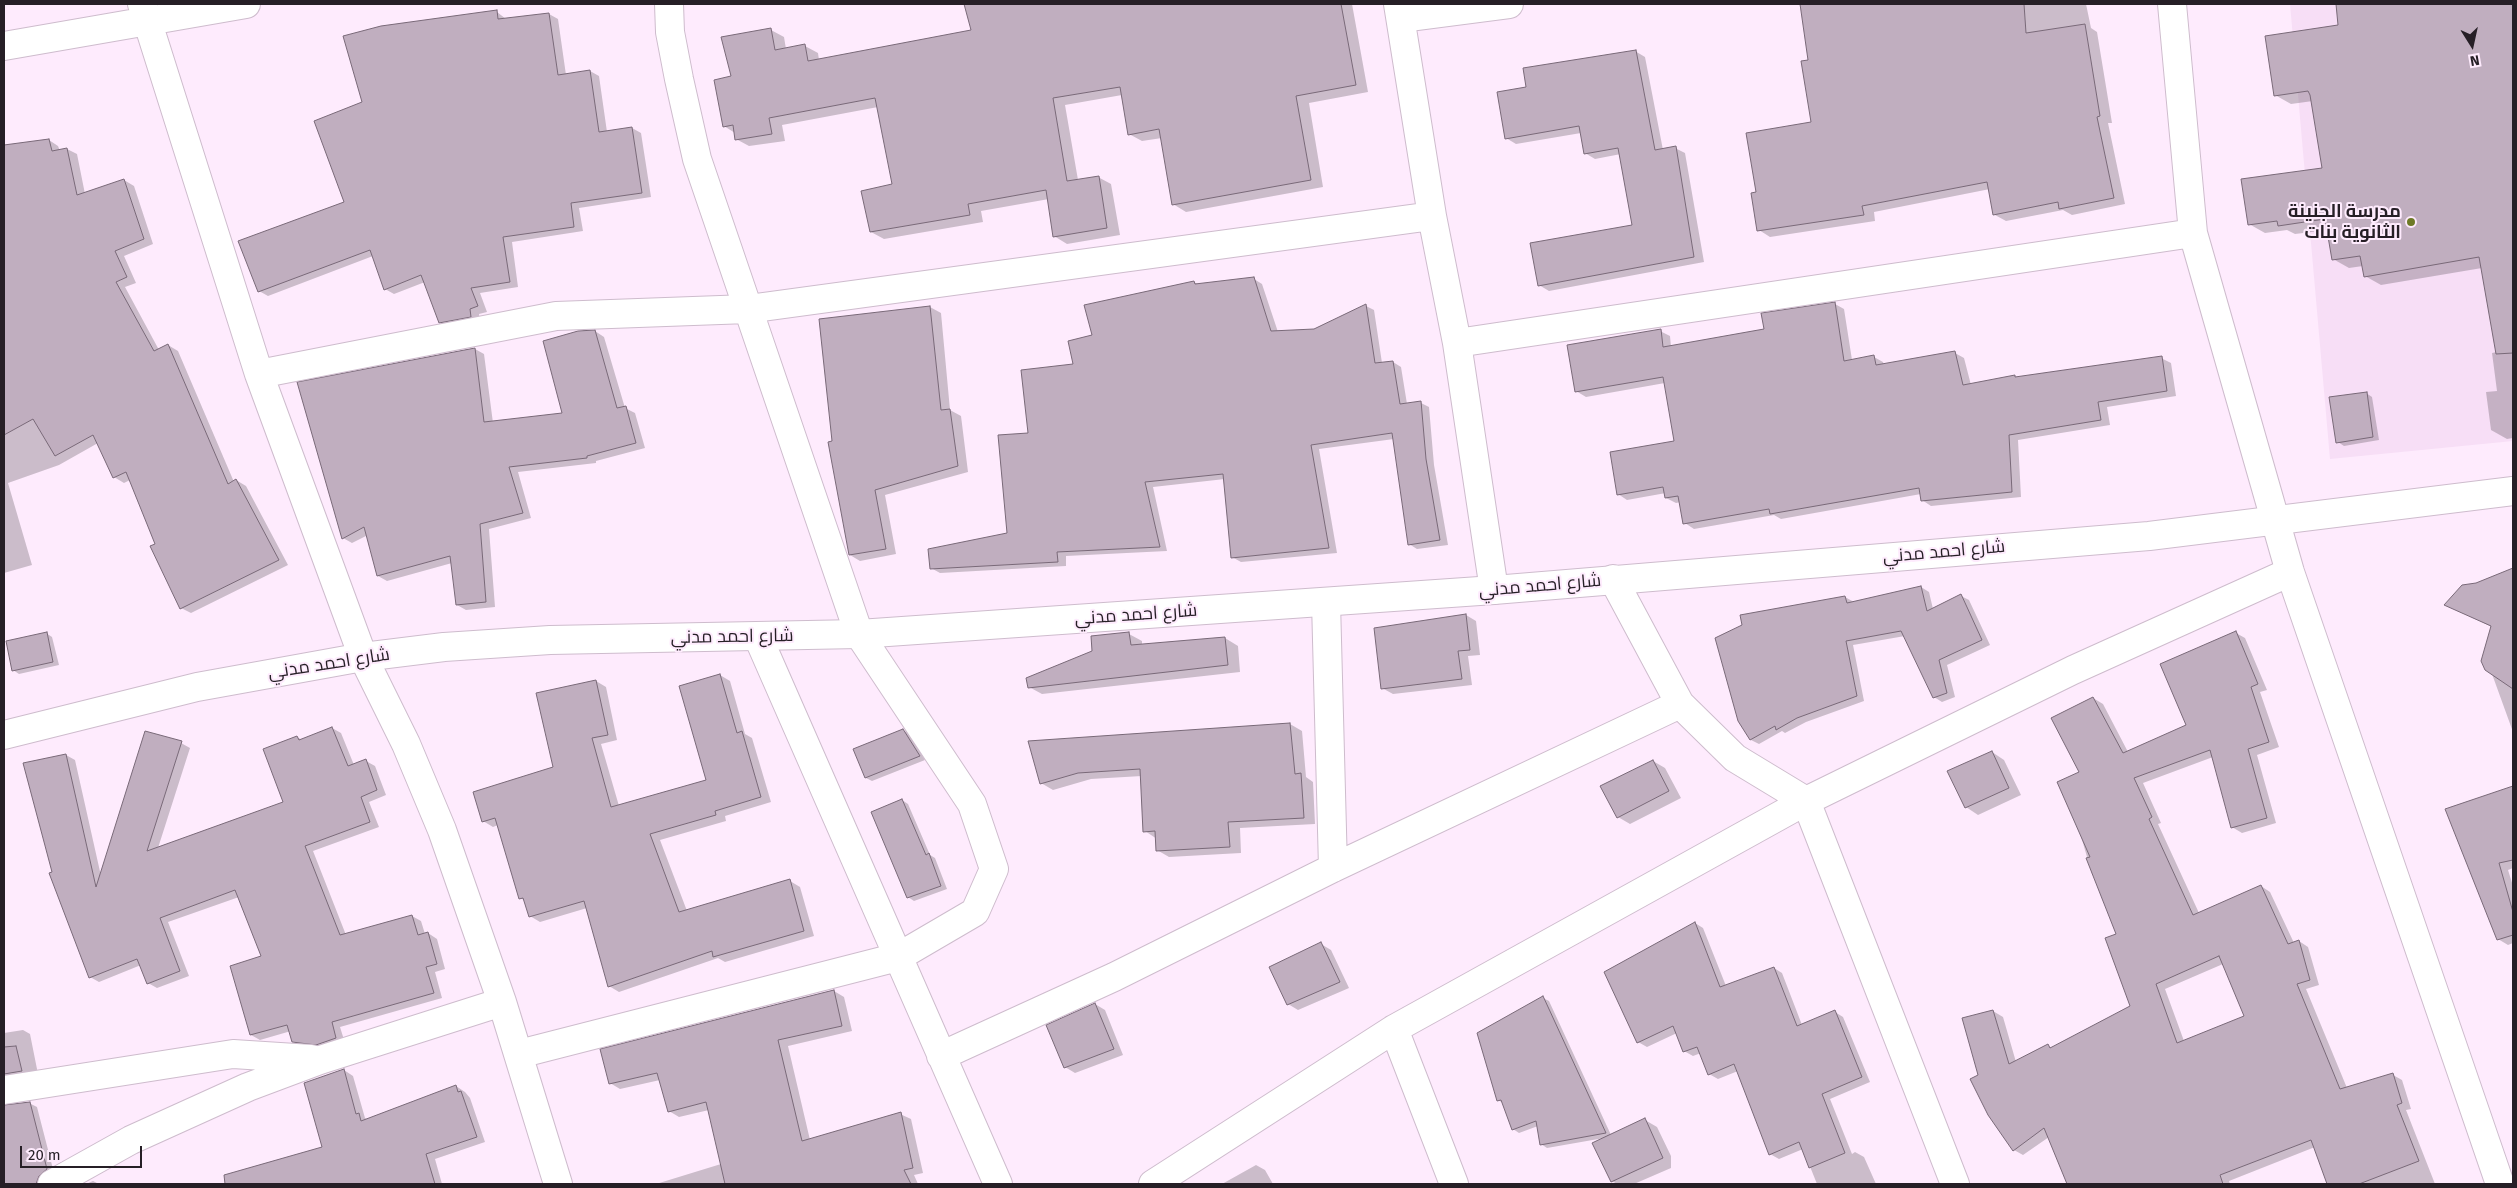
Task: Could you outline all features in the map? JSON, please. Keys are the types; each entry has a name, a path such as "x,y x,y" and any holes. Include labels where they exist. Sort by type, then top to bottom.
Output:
{"street":[{"path":"4,46 145,12 246,4"},
{"path":"518,1054 898,957 975,912 994,869 972,804 859,634 698,159 670,32 669,4"},
{"path":"1494,590 1458,343 1432,216 1400,11 1509,4"},
{"path":"2172,4 2193,234 2290,572 2500,1184"},
{"path":"145,12 259,374 363,657 406,744 442,830 502,1002 558,1184"},
{"path":"259,374 556,316 748,309 1432,216"},
{"path":"1458,343 2193,234"},
{"name":"شارع احمد مدني","path":"4,735 197,687 363,657 444,647 550,640 859,634 1494,590 2148,536 2513,491"},
{"path":"1153,1184 1394,1029 1806,801 2073,670 2290,572"},
{"path":"1613,580 1680,704 1735,758 1806,801 1955,1184"},
{"path":"1326,602 1333,868"},
{"path":"758,637 998,1184"},
{"path":"942,1056 1114,977 1333,868 1680,704"},
{"path":"52,1184 149,1132 248,1087 320,1060 502,1002"},
{"path":"1394,1029 1454,1184"},
{"path":"4,1090 232,1054 320,1060"}],"shaded area":[{"name":"مدرسة الجنينة الثانوية بنات","path":"2290,4 2513,4 2513,441 2330,459"}],"building":[{"path":"964,4 1341,4 1356,85 1296,96 1311,180 1172,205 1159,129 1128,135 1120,87 1053,98 1067,181 1099,176 1107,228 1053,237 1046,190 968,204 970,215 870,232 861,191 892,184 875,98 769,118 772,134 735,140 733,125 723,127 714,80 731,76 721,37 771,28 775,50 805,44 808,61 971,30"},
{"path":"1800,4 2024,4 2026,33 2085,24 2100,116 2097,117 2114,198 2059,209 2058,202 1993,215 1987,182 1862,206 1864,215 1757,231 1751,193 1756,192 1746,133 1811,122 1801,61 1808,60"},
{"path":"2336,4 2513,4 2513,353 2496,354 2479,257 2364,277 2360,256 2332,260 2325,219 2278,226 2277,221 2248,225 2241,179 2322,168 2310,95 2308,91 2274,96 2265,36 2338,25"},
{"path":"497,10 498,19 549,13 558,75 590,70 599,132 632,127 642,193 571,203 574,227 503,237 510,282 471,288 478,306 470,309 471,317 439,323 421,275 384,290 370,250 258,292 238,241 344,202 314,121 362,102 343,36 381,26"},
{"path":"1636,50 1655,150 1676,146 1694,257 1538,286 1530,243 1632,225 1618,148 1584,154 1579,126 1505,139 1497,92 1526,87 1523,68"},
{"path":"49,139 52,151 67,148 77,195 124,179 144,239 115,251 127,277 116,282 154,351 168,344 228,484 236,479 279,560 180,609 150,546 155,544 126,472 113,478 93,435 55,456 33,419 4,435 4,145"},
{"path":"1254,277 1271,331 1314,329 1366,304 1375,363 1393,361 1400,404 1421,401 1426,459 1440,540 1408,545 1392,433 1311,445 1329,548 1231,558 1223,474 1145,482 1160,547 1057,552 1058,562 930,569 928,549 1007,533 998,435 1028,433 1021,370 1073,364 1068,341 1092,335 1084,305 1194,281 1195,284"},
{"path":"1835,302 1844,361 1874,355 1876,365 1955,351 1963,385 2015,375 2015,377 2162,356 2167,391 2098,402 2101,420 2009,435 2012,492 1921,501 1919,488 1770,514 1769,509 1683,524 1678,496 1665,498 1663,487 1617,495 1610,452 1674,441 1663,377 1575,392 1567,345 1661,329 1663,347 1764,329 1761,313"},
{"path":"930,306 941,410 950,409 958,466 875,490 886,549 849,555 828,442 832,441 819,319"},
{"path":"595,330 617,408 626,406 636,443 587,456 587,458 509,467 523,513 480,524 486,602 456,605 450,556 377,576 364,527 342,539 297,382 475,348 484,422 562,413 543,341 578,331"},
{"path":"2367,392 2373,437 2336,443 2329,397"},
{"path":"2513,568 2513,689 2485,670 2481,661 2491,626 2444,605 2462,585 2476,583"},
{"path":"1921,586 1927,611 1961,594 1982,640 1939,660 1947,693 1933,698 1901,631 1846,641 1857,696 1797,718 1776,730 1775,726 1750,740 1738,721 1715,638 1742,625 1740,615 1845,596 1847,603"},
{"path":"1466,614 1470,650 1458,651 1462,679 1381,689 1374,628"},
{"path":"2236,631 2258,684 2251,687 2269,742 2248,749 2267,818 2231,828 2210,750 2134,778 2152,817 2149,819 2193,915 2261,885 2288,944 2299,940 2310,980 2297,984 2340,1089 2393,1073 2402,1103 2397,1105 2419,1161 2359,1184 2327,1184 2311,1140 2220,1175 2223,1184 2067,1184 2044,1128 2013,1151 1988,1115 1970,1079 1978,1075 1962,1018 1993,1010 2009,1064 2048,1044 2050,1048 2130,1006 2105,938 2116,934 2086,858 2090,857 2057,782 2079,772 2051,718 2093,697 2123,753 2186,725 2160,664","holes":["2219,956 2244,1016 2177,1043 2156,984"]},
{"path":"47,632 53,662 12,671 6,641"},
{"path":"1129,632 1131,645 1225,637 1228,665 1028,688 1026,678 1092,651 1091,636"},
{"path":"720,674 737,733 742,731 761,797 715,811 716,815 650,834 679,912 790,879 804,931 713,957 712,951 608,987 584,901 529,917 523,898 519,899 495,818 482,822 473,792 553,767 536,693 596,680 608,735 592,738 611,807 706,780 679,686"},
{"path":"1290,723 1295,774 1301,773 1304,818 1228,822 1230,847 1156,851 1155,831 1143,832 1140,769 1078,773 1040,784 1028,741"},
{"path":"332,727 348,766 366,759 377,790 361,797 370,822 305,846 340,935 412,915 418,935 428,932 437,964 426,967 434,993 332,1022 336,1038 316,1045 292,1042 287,1025 250,1035 230,966 261,956 235,890 160,918 180,971 147,984 137,959 89,978 49,873 52,872 23,763 66,754 96,887 145,731 182,741 147,851 283,802 263,749 297,736 299,740"},
{"path":"903,729 920,756 865,778 853,749"},
{"path":"1992,751 2009,788 1965,808 1947,771"},
{"path":"1653,760 1669,791 1617,818 1600,786"},
{"path":"2513,786 2513,860 2499,863 2513,912 2513,935 2497,940 2445,809"},
{"path":"902,799 926,855 929,853 941,886 907,898 871,812"},
{"path":"1695,922 1720,987 1774,967 1797,1026 1835,1010 1862,1077 1822,1094 1845,1153 1809,1168 1799,1142 1769,1155 1734,1064 1708,1075 1697,1047 1683,1052 1673,1026 1637,1043 1604,972"},
{"path":"1321,942 1340,982 1287,1005 1269,967"},
{"path":"834,990 842,1026 778,1040 802,1141 901,1112 913,1168 904,1170 911,1184 725,1184 706,1102 668,1112 657,1073 609,1084 600,1049"},
{"path":"1543,996 1606,1133 1540,1145 1536,1121 1512,1130 1501,1100 1497,1101 1477,1033"},
{"path":"1095,1003 1114,1049 1064,1068 1046,1025"},
{"path":"16,1046 22,1071 4,1074 4,1047"},
{"path":"344,1069 356,1114 359,1113 361,1121 456,1085 458,1092 461,1091 477,1137 426,1154 435,1184 225,1184 224,1175 322,1147 304,1083"},
{"path":"30,1102 47,1169 39,1176 36,1184 4,1184 4,1105"},
{"path":"1645,1118 1663,1158 1611,1182 1592,1143"}],"place":[{"name":"مدرسة الجنينة الثانوية بنات","path":"2411,222"}]}
